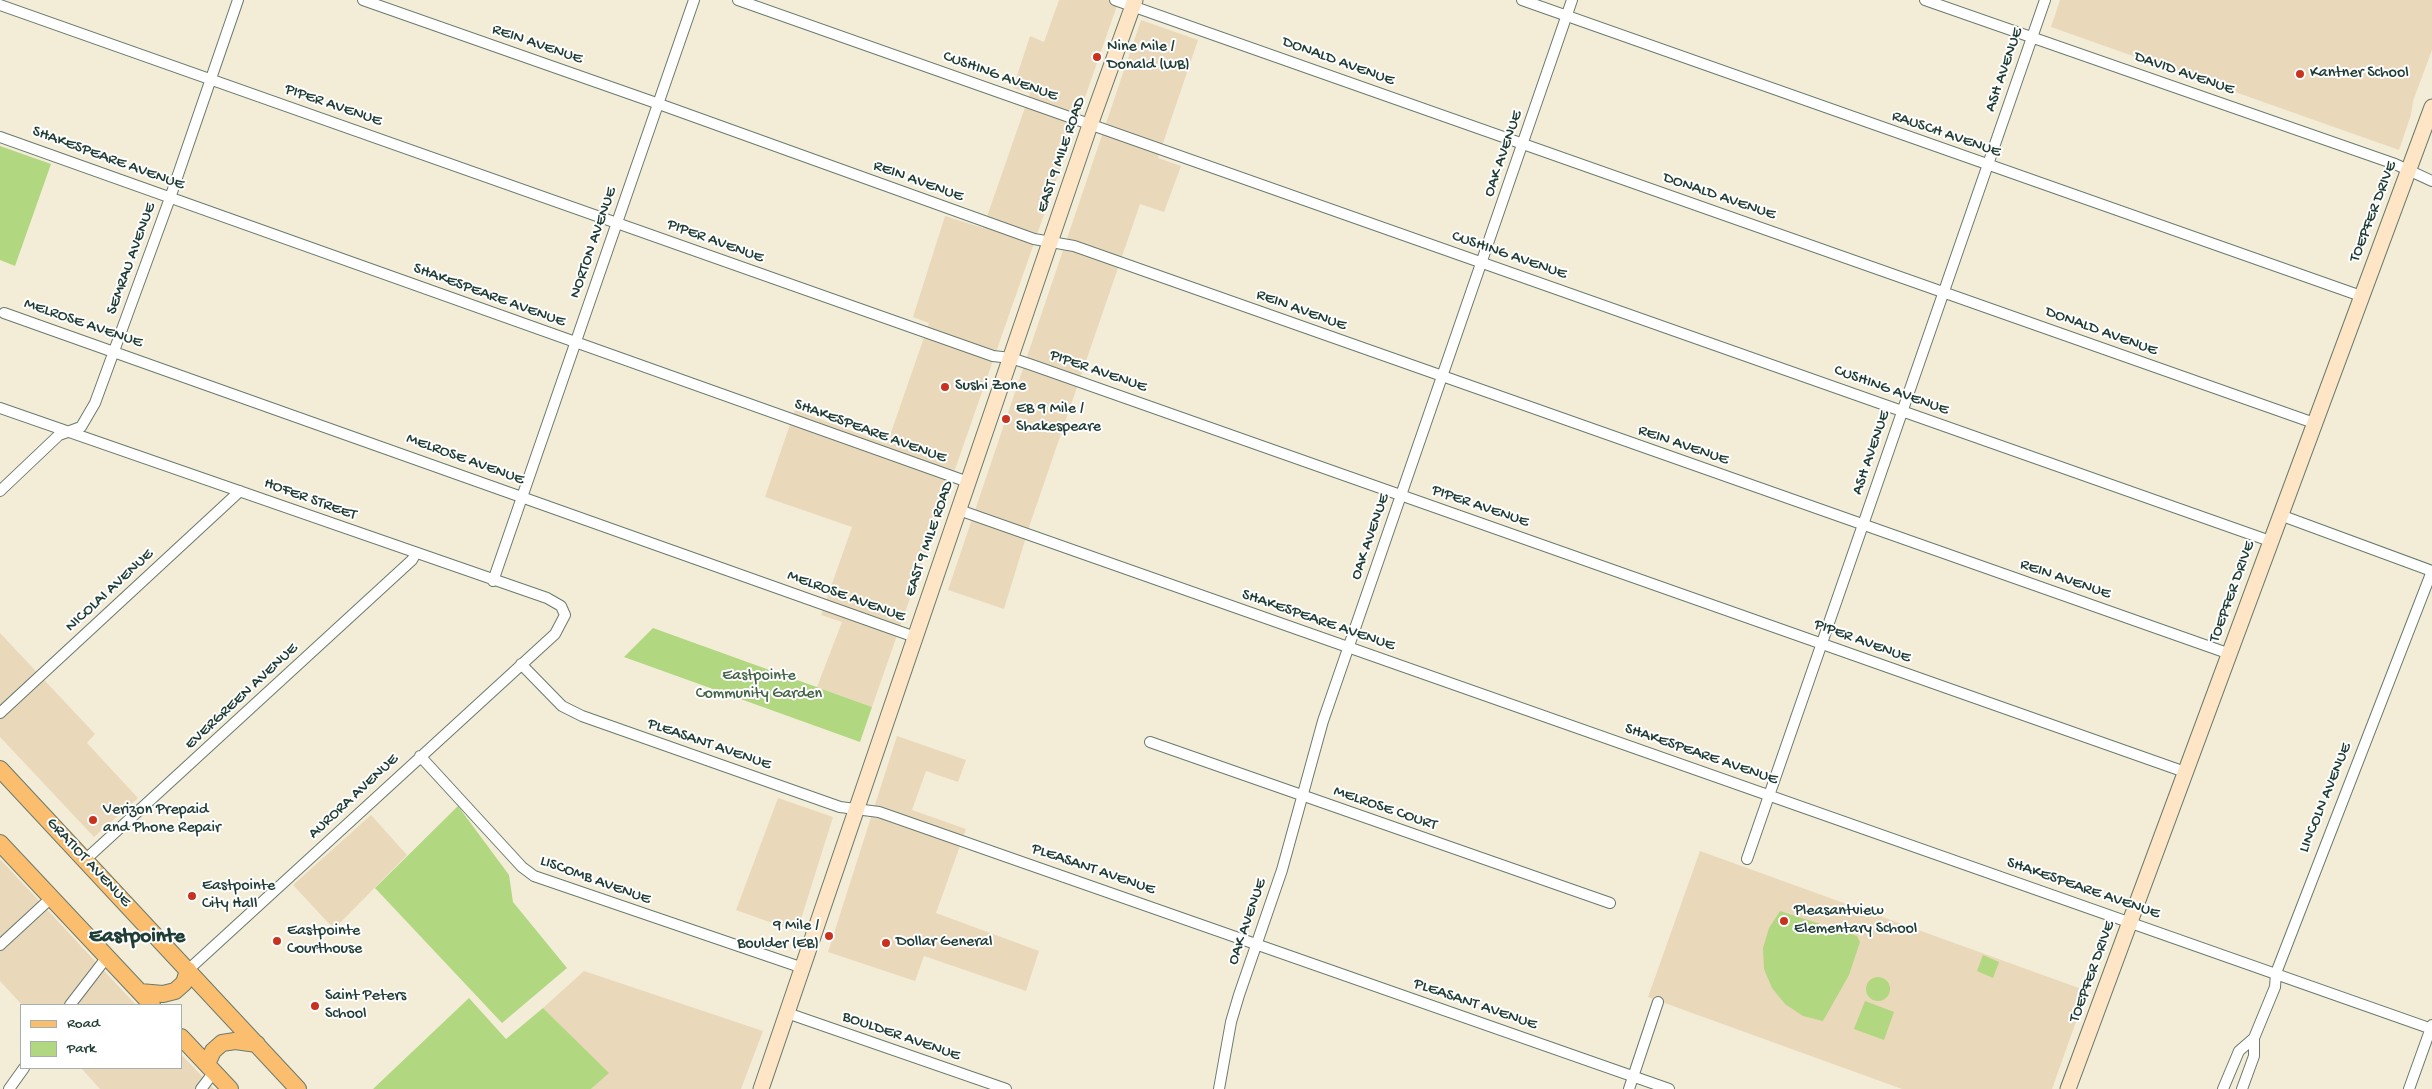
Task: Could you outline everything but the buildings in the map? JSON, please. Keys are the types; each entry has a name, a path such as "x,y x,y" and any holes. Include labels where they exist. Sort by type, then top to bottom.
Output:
{"main road":[{"name":"EAST 9 MILE ROAD","path":"761,1089 1090,125 1134,3"},
{"name":"TOEPFER DRIVE","path":"2068,1089 2432,107"},
{"name":"GRATIOT AVENUE","path":"0,769 298,1089"},
{"path":"0,843 151,1004"},
{"path":"140,992 155,995 175,991 184,983 188,970"},
{"path":"182,1038 230,1089"},
{"path":"210,1068 213,1051 222,1043 235,1041 257,1044"}],"street":[{"name":"SEMRAU AVENUE","path":"0,491 58,435 81,427 95,403 170,198 238,0"},
{"name":"REIN AVENUE","path":"362,0 659,104 1034,240 1074,246 1443,378 2230,654"},
{"name":"NORTON AVENUE","path":"493,581 694,0"},
{"name":"CUSHING AVENUE","path":"738,0 2270,542"},
{"name":"DONALD AVENUE","path":"1115,0 1134,3 1523,144 2314,423"},
{"name":"RAUSCH AVENUE","path":"1522,0 2361,296"},
{"name":"OAK AVENUE","path":"1219,1089 1231,1022 1303,796 1323,720 1443,378 1572,0"},
{"name":"DAVID AVENUE","path":"1925,0 2409,170 2432,181"},
{"name":"ASH AVENUE","path":"1748,859 2045,0"},
{"name":"PIPER AVENUE","path":"0,5 984,353 1010,358 2185,772"},
{"name":"SHAKESPEARE AVENUE","path":"0,136 968,482"},
{"name":"MELROSE AVENUE","path":"4,312 915,637"},
{"name":"HOFER STREET","path":"0,408 493,581 547,598 561,606 565,615 560,627 540,647"},
{"name":"NICOLAI AVENUE","path":"0,713 240,491"},
{"name":"SHAKESPEARE AVENUE","path":"959,510 2432,1027"},
{"path":"2280,516 2432,571"},
{"name":"EVERGREEN AVENUE","path":"85,860 398,574 416,553"},
{"name":"LINCOLN AVENUE","path":"2242,1089 2254,1056 2254,1038 2275,986 2276,973 2317,862 2432,571"},
{"name":"AURORA AVENUE","path":"188,970 540,647"},
{"name":"PLEASANT AVENUE","path":"521,664 562,706 576,714 840,807 879,812 1669,1089"},
{"name":"MELROSE COURT","path":"1150,742 1610,903"},
{"name":"LISCOMB AVENUE","path":"420,756 522,867 534,876 803,968"},
{"path":"0,945 51,898"},
{"path":"71,1004 107,957"},
{"path":"1629,1089 1658,1002"},
{"name":"BOULDER AVENUE","path":"787,1013 1006,1089"},
{"path":"2409,1089 2432,1027"},
{"name":"LINCOLN AVENUE","path":"2223,1089 2239,1051 2254,1038"},
{"path":"201,1089 210,1068"},
{"path":"9,1089 23,1069"}],"shaded area":[{"path":"1059,0 1119,0 872,707 817,687 842,622 821,615 852,527 765,497 795,410 887,444 929,323 913,317 945,216 983,228 1030,93 1013,88 1030,36 1044,42"},
{"path":"2060,0 2432,0 2432,50 2413,101 2411,115 2399,150 2051,27"},
{"path":"1141,20 1198,40 1158,158 1181,166 1164,212 1140,204 1030,524 1004,609 948,590"},
{"path":"0,633 95,734 87,743 138,798 94,837 0,737"},
{"path":"897,736 966,760 958,782 926,771 912,810 966,829 936,913 1039,951 1026,991 924,956 915,981 828,952"},
{"path":"778,798 833,817 797,932 736,910"},
{"path":"371,815 407,855 334,929 293,885"},
{"name":"Pleasantview Elementary School","path":"1700,851 2087,991 2052,1089 1902,1089 1648,997"},
{"path":"0,859 135,1004 21,1004 0,981"},
{"path":"584,971 763,1031 741,1089 591,1089 608,1073 543,1008"},
{"path":"182,1055 214,1089 100,1089 82,1069 182,1069"}],"green space":[{"path":"0,146 51,164 15,266 0,260"},
{"name":"Eastpointe Community Garden","path":"653,628 872,707 860,742 624,657"},
{"path":"458,806 509,875 513,902 567,968 502,1023 375,888"},
{"path":"1780,911 1857,936 1860,942 1849,975 1823,1021 1803,1016 1785,1004 1772,988 1764,969 1763,948 1769,928"},
{"path":"1983,955 1999,962 1993,978 1977,971"},
{"path":"1878,977 1886,981 1890,989 1886,997 1878,1001 1870,997 1866,989 1870,981"},
{"path":"469,998 506,1039 543,1008 609,1073 591,1089 373,1089"},
{"path":"1865,1001 1894,1012 1884,1040 1854,1029"}],"place":[{"name":"Nine Mile / Donald (WB)","path":"1097,57"},
{"name":"Kantner School","path":"2300,74"},
{"name":"Sushi Zone","path":"945,387"},
{"name":"EB 9 Mile / Shakespeare","path":"1006,419"},
{"name":"Verizon Prepaid and Phone Repair","path":"93,820"},
{"name":"Eastpointe City Hall","path":"192,896"},
{"name":"Pleasantview Elementary School","path":"1784,921"},
{"name":"9 Mile / Boulder (EB)","path":"829,936"},
{"name":"Eastpointe Courthouse","path":"277,941"},
{"name":"Dollar General","path":"886,943"},
{"name":"Saint Peters School","path":"315,1006"}],"district":[{"name":"Eastpointe","path":"137,938"}]}
